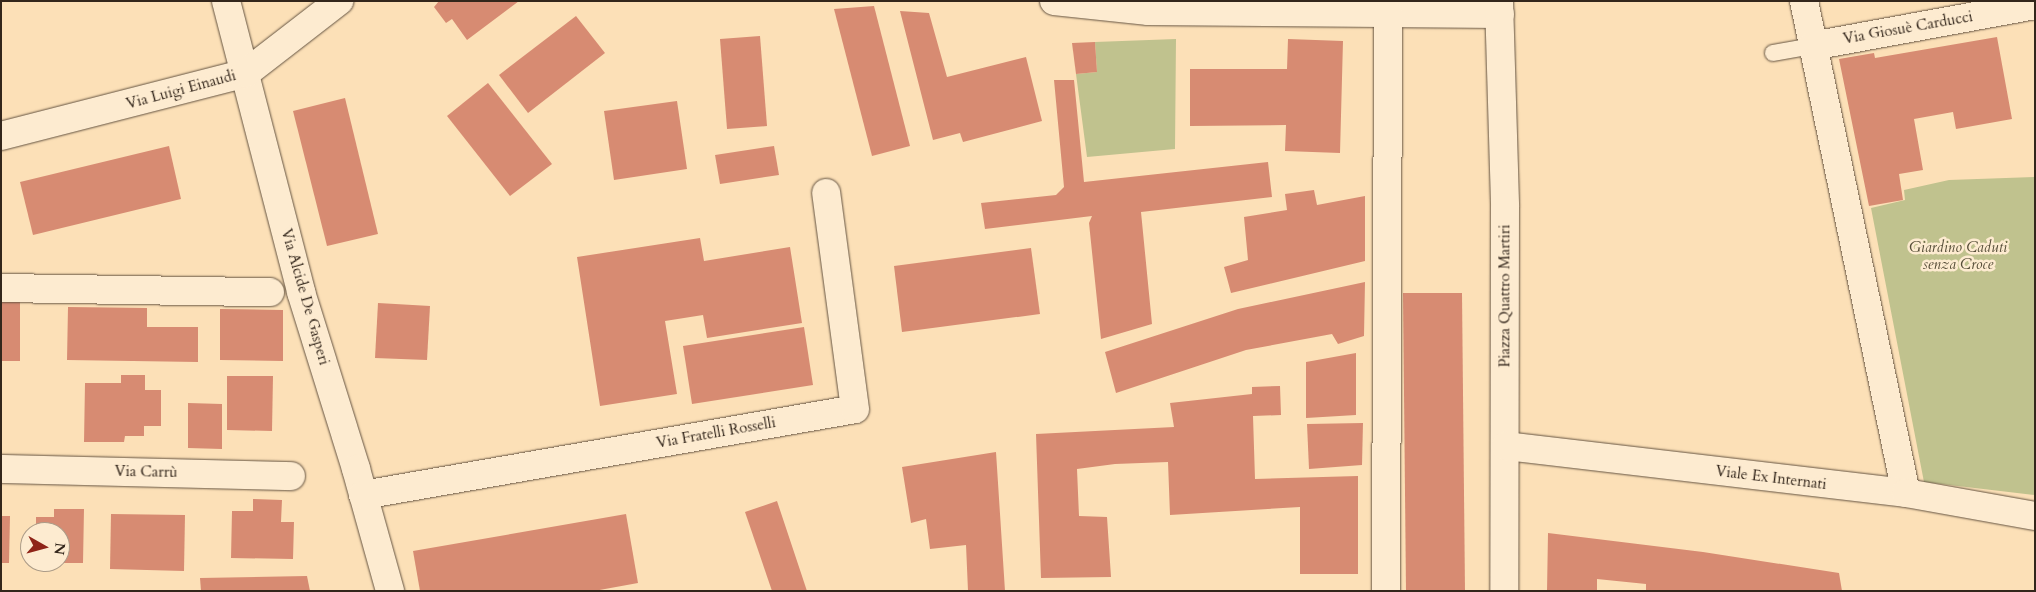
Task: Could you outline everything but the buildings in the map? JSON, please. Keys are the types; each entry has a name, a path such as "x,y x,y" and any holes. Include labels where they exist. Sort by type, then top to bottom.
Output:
{"street":[{"name":"Via Alcide De Gasperi","path":"226,1 301,292 363,495 390,591"},
{"name":"Via Luigi Einaudi","path":"1,136 246,73 339,1"},
{"path":"1054,1 1148,11 1388,14 1500,8"},
{"path":"1804,1 1906,493"},
{"name":"Via Giosuè Carducci","path":"1812,46 2035,5"},
{"name":"Piazza Quattro Martiri","path":"1500,8 1505,207 1506,446 1504,591"},
{"path":"1386,591 1388,14"},
{"name":"Via Fratelli Rosselli","path":"363,495 855,409 826,193"},
{"path":"1,288 270,292"},
{"name":"Viale Ex Internati","path":"1506,446 1906,493 2035,516"},
{"name":"Via Carrù","path":"1,469 291,476"}],"lane":[{"path":"1773,52 1812,46"}],"green space":[{"path":"1176,39 1175,149 1087,157 1076,74 1097,72 1095,42"},
{"name":"Giardino Caduti senza Croce","path":"2035,177 2035,495 1924,482 1871,208 1905,200 1904,190 1949,180"}]}
